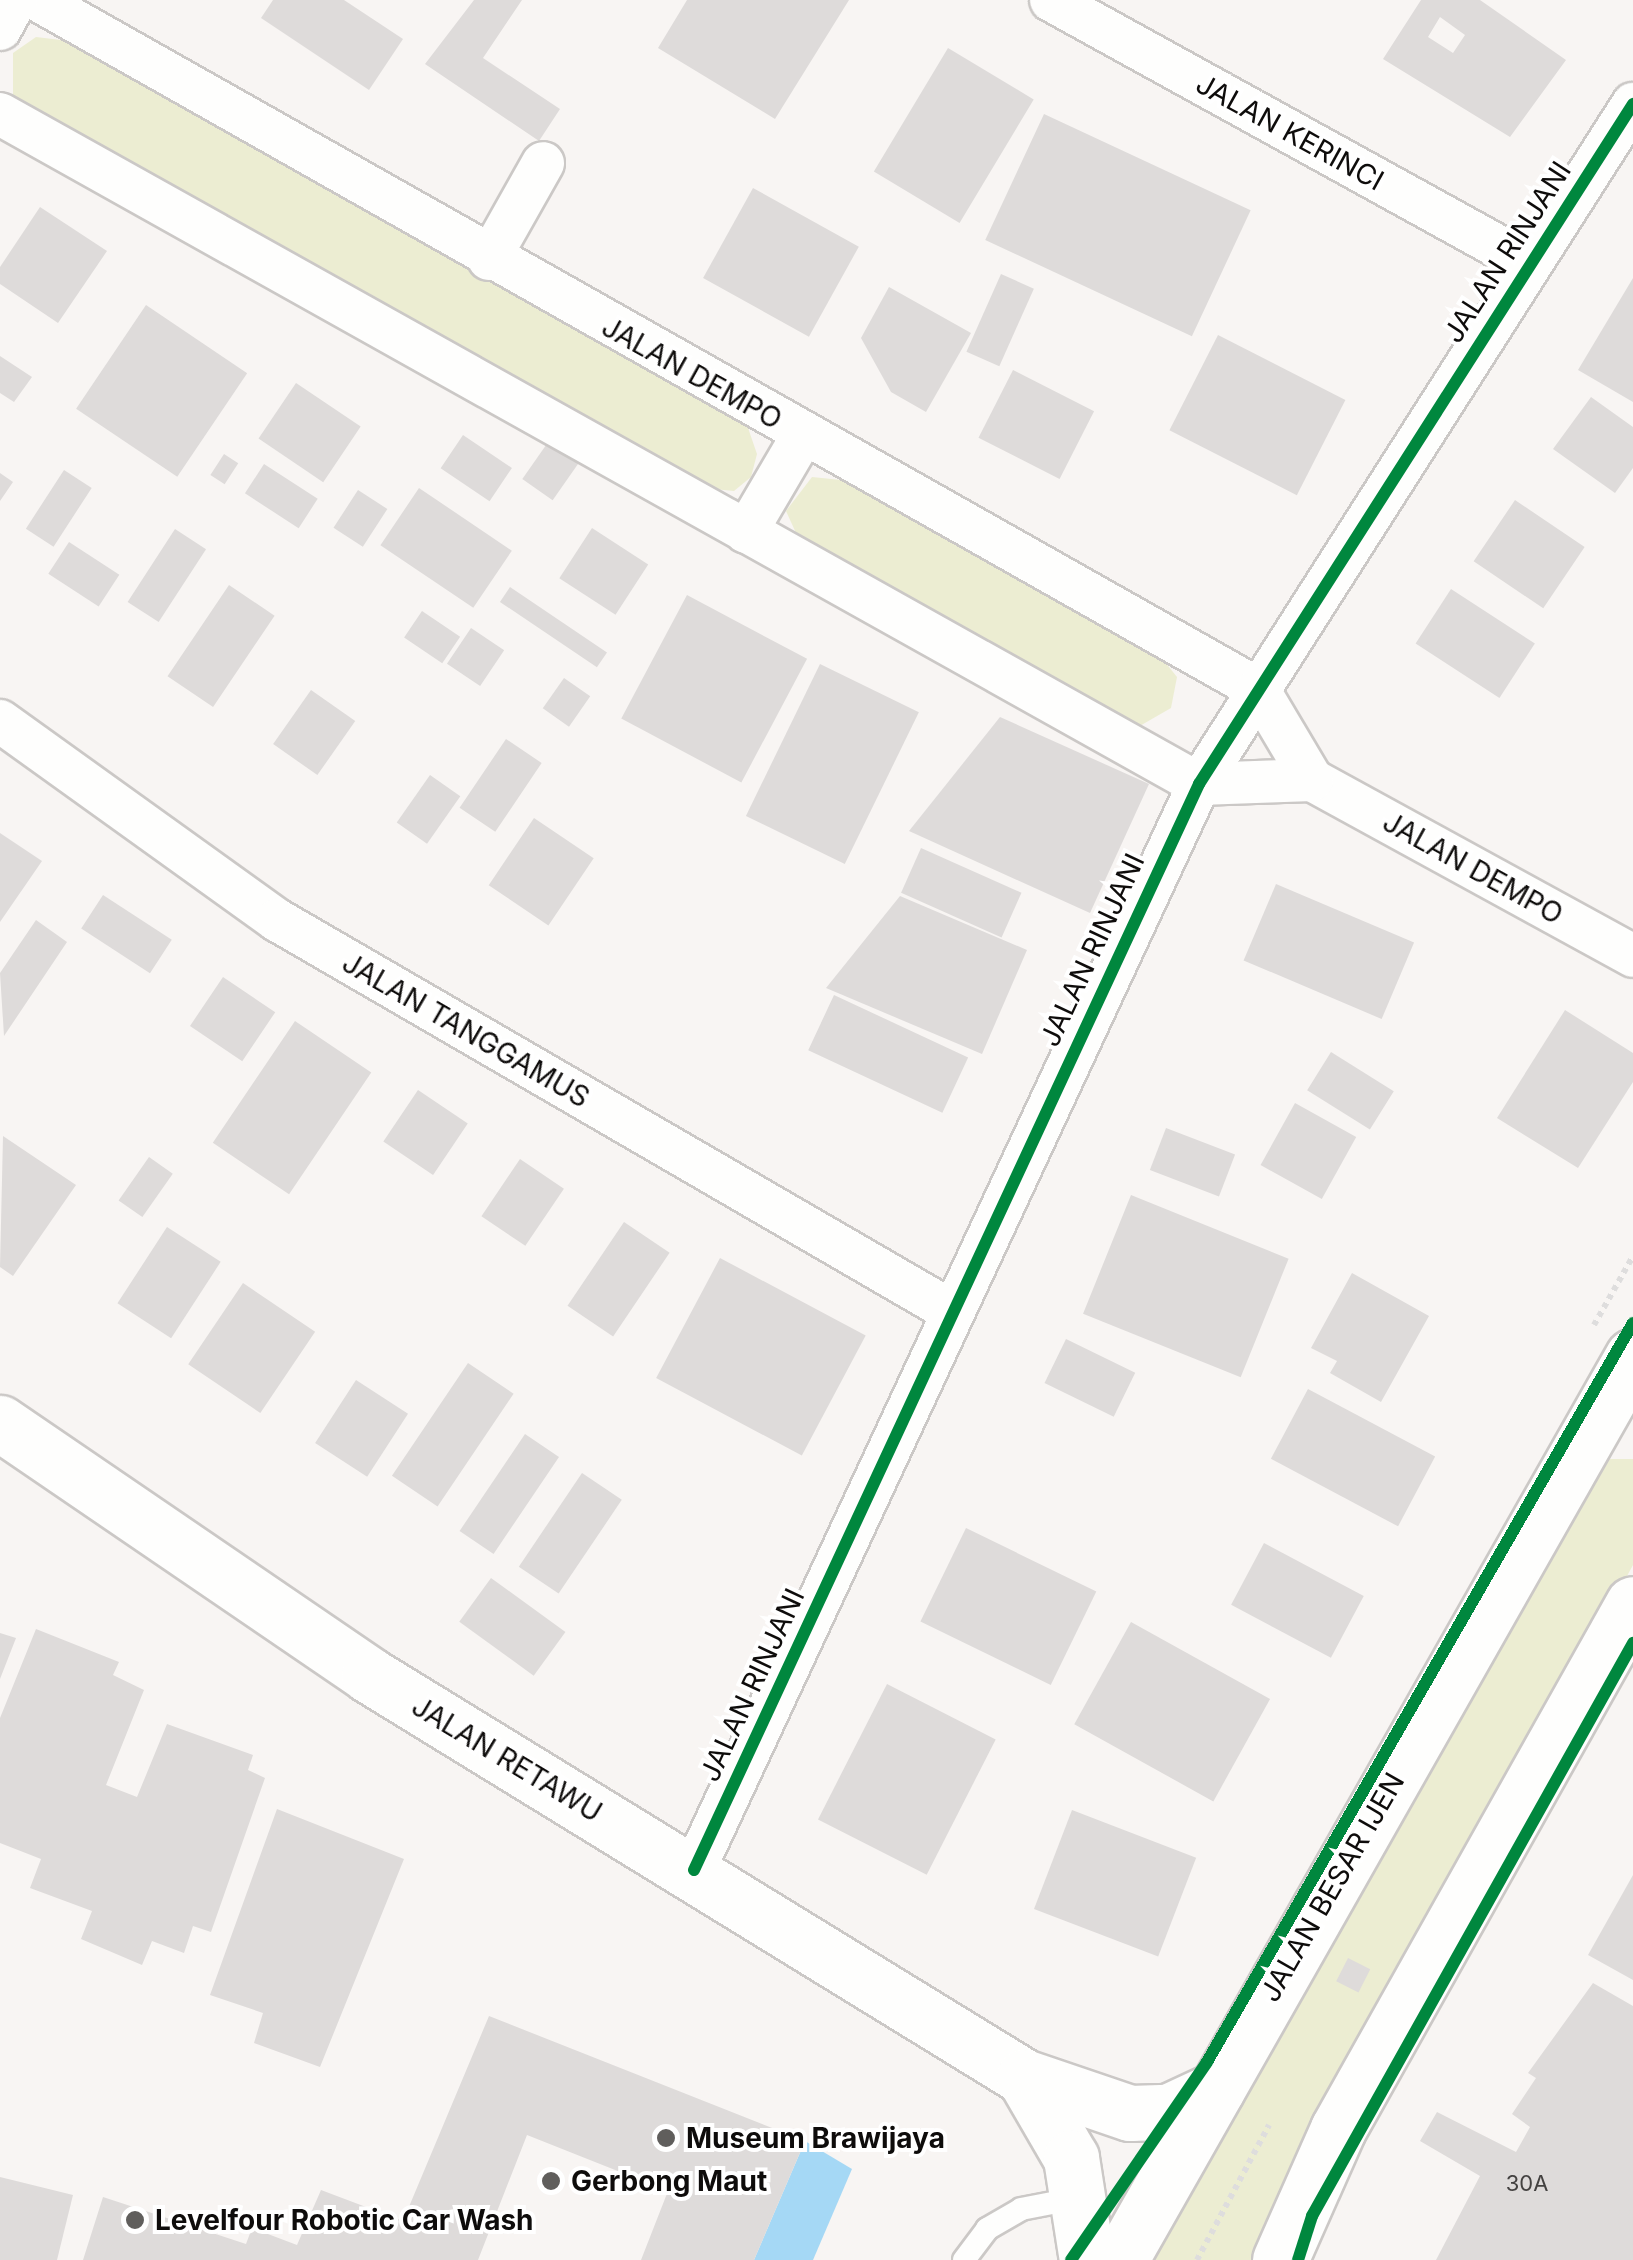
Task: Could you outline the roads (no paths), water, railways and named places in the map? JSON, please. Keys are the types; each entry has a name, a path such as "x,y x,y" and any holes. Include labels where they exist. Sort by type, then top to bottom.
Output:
{"main road":[{"name":"JALAN BESAR IJEN","path":"1120,2260 1616,1374"},
{"name":"JALAN RETAWU","path":"0,1423 369,1675 694,1870 1024,2077 1130,2113 1168,2112 1217,2089"},
{"path":"1280,2260 1338,2128 1633,1604"},
{"name":"JALAN RETAWU","path":"1024,2077 1062,2136 1083,2198 1087,2260"}],"street":[{"path":"0,30 16,0"},
{"name":"JALAN DEMPO","path":"38,0 490,260 1258,690 1312,780 1633,956"},
{"name":"JALAN KERINCI","path":"1051,0 1528,264"},
{"name":"JALAN RINJANI","path":"694,1870 1199,784 1633,104"},
{"path":"0,114 1199,784 1312,780"},
{"path":"490,260 544,162"},
{"path":"746,532 803,436"},
{"name":"JALAN TANGGAMUS","path":"0,721 277,920 951,1311"}],"lane":[{"path":"964,2260 987,2229 1022,2208 1083,2198"}],"water":[{"path":"805,2141 852,2169 813,2260 754,2260"}],"place":[{"name":"Museum Brawijaya","path":"666,2138"},
{"name":"Gerbong Maut","path":"551,2181"},
{"name":"Levelfour Robotic Car Wash","path":"135,2220"}]}
